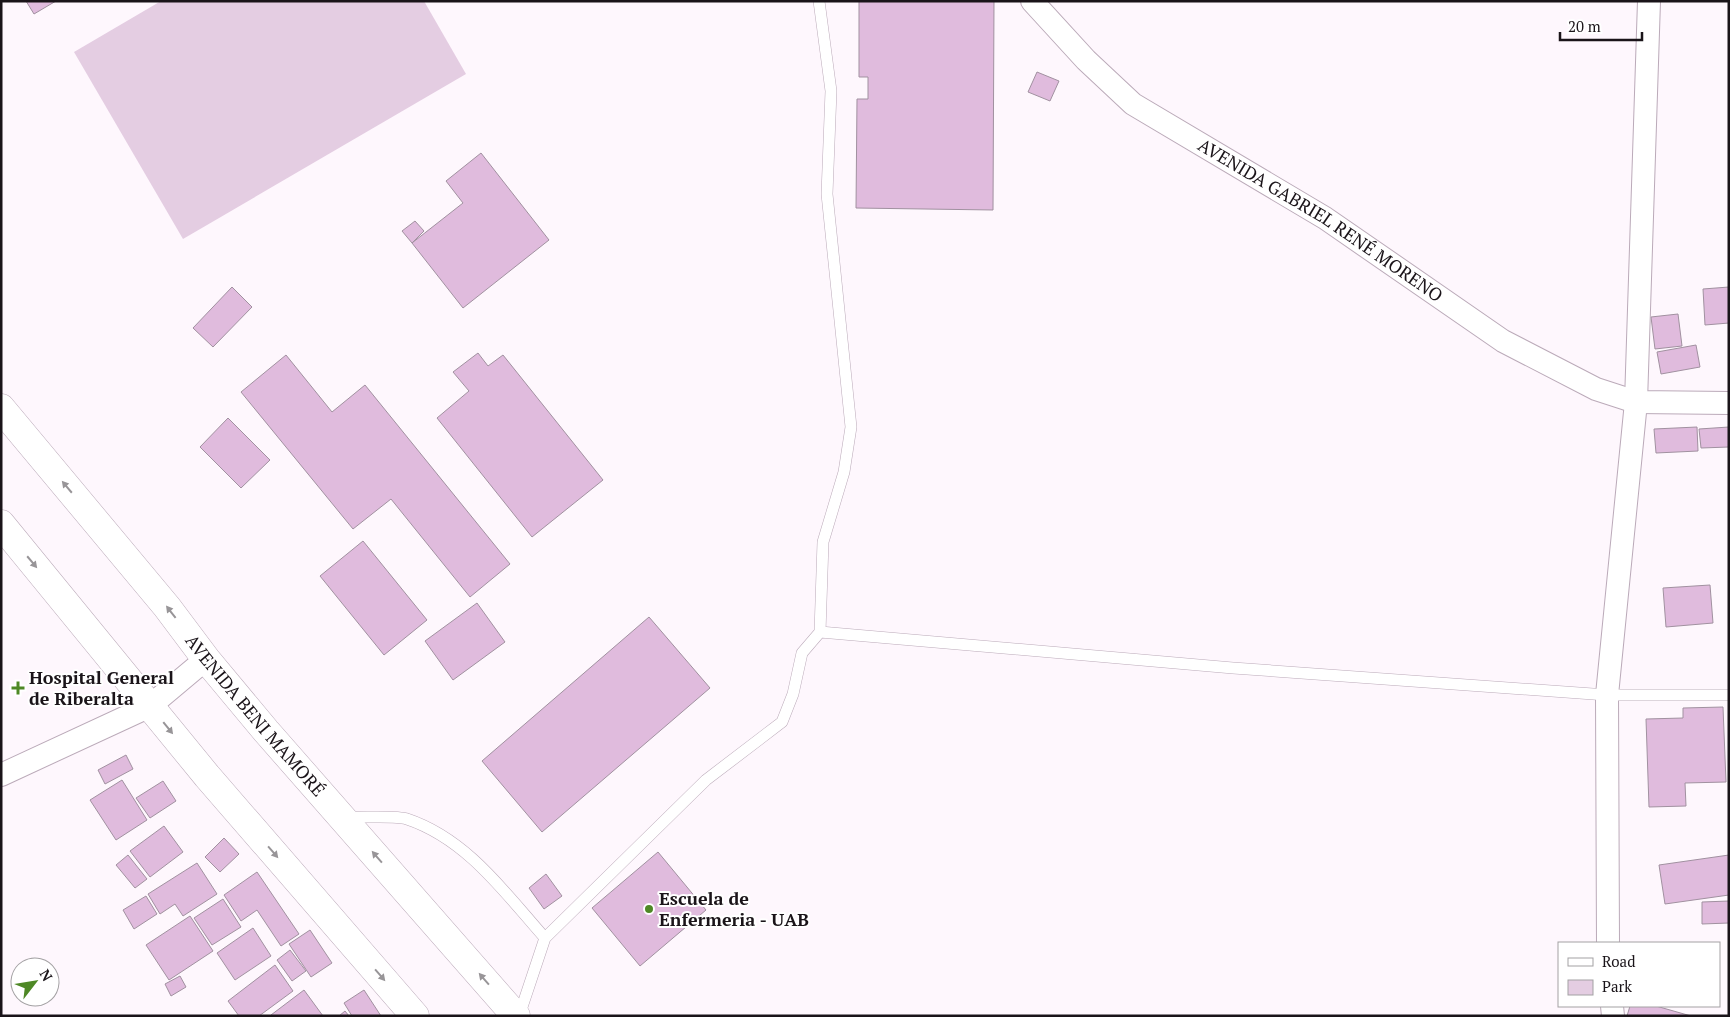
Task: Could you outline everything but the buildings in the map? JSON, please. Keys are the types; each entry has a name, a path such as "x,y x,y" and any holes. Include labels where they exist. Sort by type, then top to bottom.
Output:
{"street":[{"name":"AVENIDA GABRIEL RENÉ MORENO","path":"1032,1 1086,60 1133,104 1325,218 1504,341 1596,389 1636,402 1729,403"},
{"path":"1608,942 1607,695 1636,402 1649,1"},
{"name":"AVENIDA BENI MAMORÉ","path":"1,408 167,607 206,659 266,731 518,1016"},
{"path":"1,524 207,776 415,1016"},
{"path":"1,774 150,706 206,659"}],"lane":[{"path":"518,1016 545,938 706,780 782,722 792,694 802,653 820,632 824,542 844,472 851,427 827,194 831,90 819,1"},
{"path":"820,632 1233,668 1607,695 1729,695"},
{"path":"342,817 406,818 445,837 474,859 545,938"}],"green space":[{"path":"161,1 424,1 466,74 183,239 74,52"}],"place":[{"name":"Hospital General de Riberalta","path":"18,688"},
{"name":"Escuela de Enfermeria - UAB","path":"649,909"}]}
